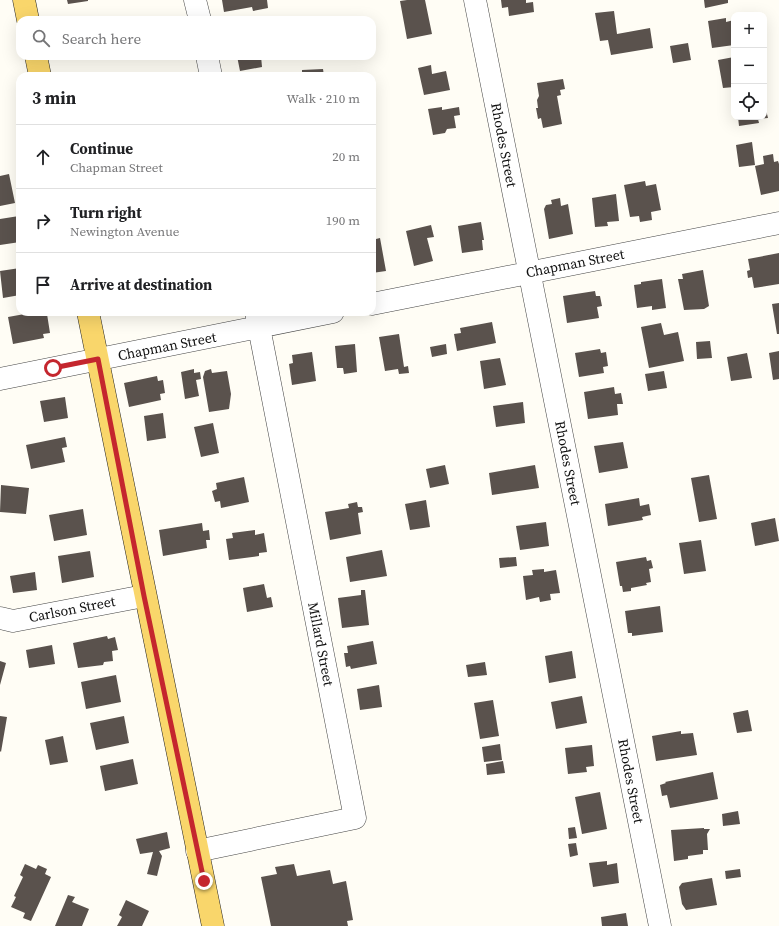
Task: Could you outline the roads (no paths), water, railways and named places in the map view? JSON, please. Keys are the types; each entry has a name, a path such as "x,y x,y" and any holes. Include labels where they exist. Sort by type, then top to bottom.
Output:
{"main road":[{"path":"24,0 27,16"},
{"path":"37,60 39,72"},
{"path":"89,316 144,596 213,926"}],"street":[{"path":"195,0 199,16"},
{"name":"Rhodes Street","path":"476,0 660,926"},
{"path":"208,60 210,72"},
{"name":"Chapman Street","path":"376,303 779,223"},
{"name":"Chapman Street","path":"0,379 98,359 258,320 296,316"},
{"name":"Millard Street","path":"197,851 355,818 258,320"},
{"name":"Carlson Street","path":"0,618 13,621 144,596"}]}
